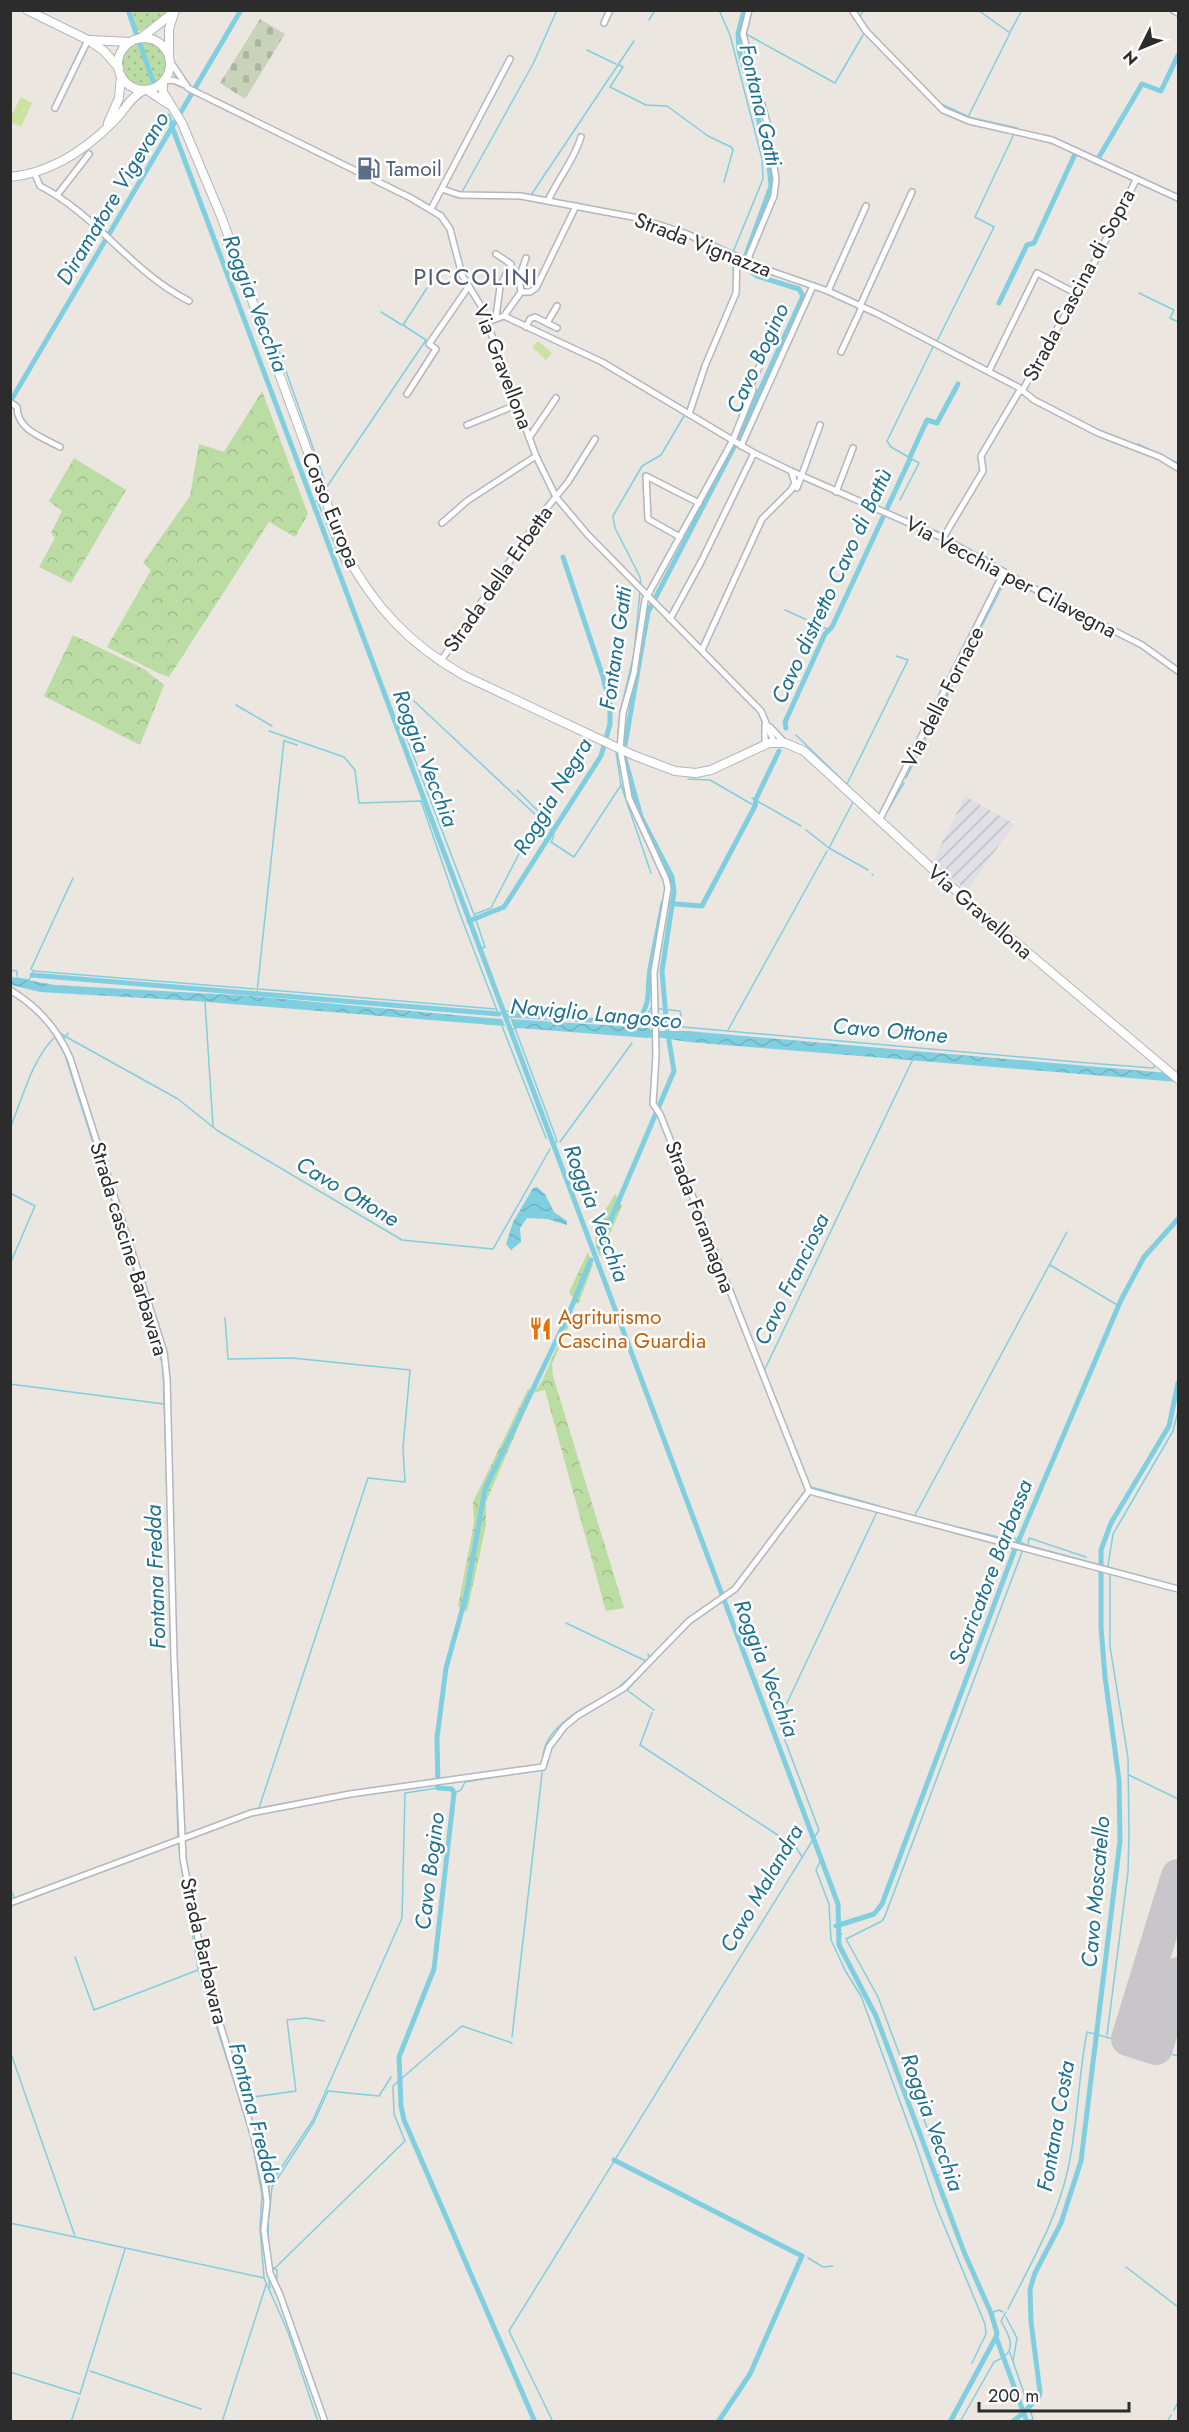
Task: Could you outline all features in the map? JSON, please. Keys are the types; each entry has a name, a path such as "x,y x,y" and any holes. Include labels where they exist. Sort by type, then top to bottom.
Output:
{"main road":[{"path":"27,10 88,40 104,51 130,86 146,90 173,108"},
{"path":"104,130 116,109 120,56 136,40 175,10"},
{"path":"173,108 163,92 164,82 170,72 169,29 175,10"},
{"path":"88,40 158,42 170,59"},
{"path":"10,177 34,172 76,153 104,130 129,100 164,82"},
{"name":"Corso Europa","path":"173,108 182,123 221,216 344,550 360,580 378,606 396,626 440,662 620,749 675,771 696,772 727,765 762,746"},
{"name":"Via Gravellona","path":"762,746 774,742 785,743 812,757 975,908 1176,1076"}],"street":[{"path":"604,23 610,10"},
{"path":"689,414 702,374 736,293 740,258 749,256 774,195 776,179 767,123 743,34 749,10"},
{"path":"852,10 873,40 943,110 969,121 1052,140 1179,198"},
{"path":"1173,10 1179,13"},
{"path":"56,108 88,40"},
{"name":"Via Gravellona","path":"170,59 189,88 431,209 444,219 450,229 462,275 487,322 536,456 556,497 582,529 765,717 774,742"},
{"path":"431,209 510,59"},
{"path":"164,82 173,80 189,88"},
{"path":"548,201 560,175 566,171 581,137"},
{"path":"58,194 89,154"},
{"path":"34,172 40,186 58,194 153,280 189,301"},
{"name":"Strada Cascina di Sopra","path":"943,538 983,471 981,456 1077,294 1136,180"},
{"name":"Strada Vignazza","path":"442,189 460,195 521,196 576,206 638,218 687,234 740,258 861,306 988,371 1098,433 1160,457 1179,468"},
{"path":"842,352 912,192"},
{"path":"521,292 530,292 536,288 576,206"},
{"path":"828,291 866,206"},
{"path":"496,254 511,264 500,287 496,317"},
{"path":"487,322 504,316 521,292 519,278 526,258"},
{"path":"988,371 1037,273 1077,294"},
{"path":"407,394 436,349 429,344 469,286"},
{"path":"741,445 813,286"},
{"path":"547,323 557,306"},
{"name":"Via Vecchia per Cilavegna","path":"504,316 602,362 754,453 812,482 943,538 1142,645 1179,670"},
{"path":"526,327 530,319 535,317 557,328"},
{"path":"620,749 623,713 651,599 680,537 733,440 753,390 751,385 759,367"},
{"path":"529,438 556,398"},
{"path":"12,403 22,426 60,447"},
{"path":"466,425 516,405"},
{"path":"797,488 820,425"},
{"name":"Strada della Erbetta","path":"440,662 595,439"},
{"path":"836,492 853,448"},
{"path":"670,619 701,562 754,453"},
{"path":"442,523 467,501 536,456"},
{"path":"702,650 762,519 795,483 791,471"},
{"path":"680,537 648,519 646,476 699,503"},
{"path":"791,490 812,482"},
{"name":"Via della Fornace","path":"879,821 1004,572"},
{"path":"762,746 765,717"},
{"name":"Via Gravellona","path":"769,725 785,743"},
{"name":"Strada Foramagna","path":"620,749 634,814 666,879 666,904 654,972 655,1107 660,1114 809,1491"},
{"name":"Strada cascine Barbavara","path":"10,990 28,1002 52,1026 62,1040 70,1058 164,1352 167,1379 174,1658 183,1859"},
{"path":"10,1903 251,1813 350,1794 545,1766 549,1748 564,1727 577,1716 624,1688 689,1622 735,1589 809,1491 1179,1589"},
{"name":"Strada Barbavara","path":"183,1859 205,1974 254,2137 265,2186 267,2202 264,2230 270,2273 325,2421"}],"shaded area":[{"path":"965,796 1014,824 967,891 933,861"}],"green space":[{"path":"131,11 168,11 141,31 137,30"},
{"path":"260,19 285,34 245,99 220,83"},
{"path":"144,42 160,48 166,64 160,80 144,86 128,80 122,64 128,48"},
{"path":"21,97 32,103 21,127 11,122 10,118"},
{"path":"538,341 552,353 546,360 532,347"},
{"path":"262,391 308,514 295,537 269,522 169,677 160,674 107,647 151,570 143,563 190,496 199,444 224,452"},
{"path":"74,458 126,490 71,583 39,567 55,538 51,533 62,511 49,501"},
{"path":"73,635 144,669 164,685 140,745 44,696"},
{"path":"615,1194 622,1206 600,1257 595,1240 596,1232 601,1217"},
{"path":"588,1252 593,1265 578,1305 569,1292"},
{"path":"572,1319 552,1364 553,1376 624,1608 606,1611 545,1390 533,1393 486,1502 486,1525 467,1612 458,1606 474,1523 473,1502 528,1389 534,1392 542,1381 568,1321"}],"water":[{"path":"11,977 55,985 251,996 502,1019 505,1026 195,1001 40,992 11,985"},
{"path":"511,1019 649,1028 653,1031 653,1037 518,1028 513,1026"},
{"path":"655,1031 688,1031 1168,1073 1178,1082 689,1042 655,1037"},
{"path":"537,1187 545,1194 554,1212 567,1221 567,1225 547,1219 527,1218 520,1228 521,1242 511,1250 506,1244 513,1222 533,1188"}],"waterway":[{"name":"Roggia Vecchia","path":"128,10 153,81"},
{"name":"Diramatore Vigevano","path":"10,402 241,10"},
{"path":"462,192 533,64 557,10"},
{"path":"649,20 655,10"},
{"name":"Fontana Gatti","path":"719,10 730,35 762,159 763,179 731,257 734,274"},
{"name":"Cavo Bogino","path":"625,745 648,612 735,445 803,296 799,289 757,276 742,266 771,186 768,154 739,50 738,34 744,10"},
{"path":"860,16 864,10"},
{"name":"Cavo distretto Cavo di Battù","path":"978,10 1010,33 968,117 1017,128"},
{"name":"Cavo distretto Cavo di Battù","path":"1010,32 1022,10"},
{"name":"Cavo distretto Cavo di Battù","path":"746,34 835,83 863,35"},
{"path":"531,195 634,41"},
{"path":"587,50 616,64"},
{"name":"Cavo distretto Cavo di Battù","path":"1096,162 1142,84 1161,91 1178,55"},
{"path":"619,65 623,67 610,87 646,105 667,106 708,136 731,147 733,150 724,182"},
{"name":"Cavo distretto Cavo di Battù","path":"939,103 967,116"},
{"name":"Roggia Vecchia","path":"168,116 838,1904 839,1945 876,2016 964,2252 991,2313 996,2337 1027,2422"},
{"name":"Cavo distretto Cavo di Battù","path":"937,341 994,227 975,217 1014,134"},
{"name":"Cavo distretto Cavo di Battù","path":"999,303 1027,245 1034,243 1076,152 1079,154"},
{"path":"326,488 426,340 403,325 427,288"},
{"name":"Cavo distretto Cavo di Battù","path":"1139,293 1174,310 1170,318 1178,322"},
{"path":"381,312 402,325"},
{"name":"Fontana Gatti","path":"687,410 713,340"},
{"name":"Cavo distretto Cavo di Battù","path":"900,500 919,463 891,447 887,441 934,345"},
{"path":"279,351 324,479"},
{"name":"Cavo distretto Cavo di Battù","path":"910,457 927,420 937,423 958,384"},
{"name":"Fontana Gatti","path":"641,586 640,577 615,528 613,516 642,466 661,455 684,416"},
{"name":"Cavo distretto Cavo di Battù","path":"1138,444 1178,463"},
{"name":"Cavo distretto Cavo di Battù","path":"786,728 785,722 825,634 832,627 910,459"},
{"path":"312,505 317,500 343,565"},
{"name":"Cavo distretto Cavo di Battù","path":"906,518 922,525"},
{"name":"Cavo distretto Cavo di Battù","path":"929,528 941,533"},
{"name":"Cavo distretto Cavo di Battù","path":"984,556 991,560"},
{"name":"Roggia Negra","path":"469,921 504,907 601,756 610,724 610,704 603,677 563,557"},
{"name":"Cavo distretto Cavo di Battù","path":"957,675 1008,579 1147,651"},
{"name":"Fontana Gatti","path":"618,735 620,713 634,654 640,591"},
{"path":"785,610 829,630"},
{"path":"847,784 908,660 896,656"},
{"name":"Cavo distretto Cavo di Battù","path":"906,778 955,680"},
{"path":"414,701 539,818 546,844"},
{"name":"Cavo distretto Cavo di Battù","path":"236,705 272,726"},
{"path":"401,723 475,917 485,947 481,949"},
{"name":"Cavo distretto Cavo di Battù","path":"269,731 344,757 355,770 359,803 421,801 460,914 498,1013"},
{"name":"Cavo distretto Cavo di Battù","path":"796,735 872,809"},
{"name":"Cavo distretto Cavo di Battù","path":"257,992 284,740"},
{"path":"285,741 297,745"},
{"name":"Cavo distretto Cavo di Battù","path":"509,1015 637,1023 647,1002 650,969 663,903 702,906 755,806 756,799 779,751"},
{"name":"Fontana Gatti","path":"616,752 621,785 651,873"},
{"name":"Cavo Bogino","path":"625,759 641,817 672,877 674,892 662,971 667,1029"},
{"path":"688,779 710,780 755,806"},
{"name":"Cavo distretto Cavo di Battù","path":"883,818 904,783"},
{"name":"Fontana Gatti","path":"517,790 542,815 554,836 551,842 574,857 621,785"},
{"path":"752,798 801,826"},
{"name":"Cavo distretto Cavo di Battù","path":"829,848 853,802"},
{"path":"475,914 491,908 540,813"},
{"path":"806,830 829,848 868,870"},
{"name":"Cavo distretto Cavo di Battù","path":"728,1030 827,851"},
{"name":"Cavo distretto Cavo di Battù","path":"16,978 29,980 34,971 31,969 73,878"},
{"path":"10,970 17,971 17,976"},
{"name":"Cavo distretto Cavo di Battù","path":"34,971 255,989"},
{"name":"Cavo distretto Cavo di Battù","path":"32,975 499,1014"},
{"name":"Cavo distretto Cavo di Battù","path":"259,989 495,1009"},
{"name":"Cavo Ottone","path":"205,1002 213,1126"},
{"name":"Cavo Ottone","path":"643,1024 651,1008 680,1011 683,1027 1088,1063 1153,1068 1156,1065"},
{"name":"Naviglio Langosco","path":"503,1011 572,1014 584,1019"},
{"name":"Naviglio Langosco","path":"510,1015 556,1138 557,1142 553,1144"},
{"name":"Naviglio Langosco","path":"502,1026 546,1138"},
{"name":"Naviglio Langosco","path":"509,1030 520,1027"},
{"name":"Fontana Fredda","path":"65,1038 68,1033"},
{"name":"Cavo Ottone","path":"61,1034 178,1099 218,1131 402,1240 493,1249 550,1149"},
{"name":"Fontana Fredda","path":"55,1037 65,1055 148,1315"},
{"path":"10,1128 28,1080 46,1047 54,1038"},
{"name":"Cavo Bogino","path":"599,1247 674,1071 669,1041"},
{"name":"Cavo Ottone","path":"560,1142 632,1043"},
{"name":"Cavo Franciosa","path":"764,1371 913,1059"},
{"path":"10,1193 35,1206 10,1264"},
{"name":"Scaricatore Barbassa","path":"836,1926 874,1914 882,1904 1015,1549 1121,1300 1144,1257 1178,1219"},
{"path":"915,1515 1067,1232"},
{"name":"Cavo Bogino","path":"535,2422 404,2120 401,2106 399,2057 434,1969 454,1793 452,1789 438,1788 437,1738 446,1668 466,1596 485,1489 567,1318 591,1260"},
{"path":"1050,1265 1119,1306"},
{"path":"225,1318 228,1359 292,1358 410,1370 403,1448 405,1482 368,1478 259,1808"},
{"name":"Fontana Fredda","path":"149,1320 163,1366 178,1836"},
{"name":"Cavo Moscatello","path":"1027,2409 1039,2397 1040,2392 1031,2322 1030,2289 1035,2273 1061,2223 1081,2161 1120,1841 1119,1780 1105,1677 1101,1627 1101,1550 1111,1523 1169,1426 1178,1383"},
{"path":"10,1384 164,1404"},
{"path":"1108,1566 1113,1534 1173,1431 1178,1411"},
{"name":"Cavo Franciosa","path":"808,1482 811,1487 879,1506"},
{"name":"Cavo Malandra","path":"879,1508 1002,1538 1011,1536 1026,1545 1178,1586"},
{"name":"Cavo Malandra","path":"553,2422 509,2331 819,1830 778,1722 877,1512"},
{"path":"1028,1545 1029,1538 1086,1557"},
{"path":"944,2173 878,1997 846,1939 882,1921 885,1916 1022,1552"},
{"path":"1107,2035 1128,1872 1129,1834 1128,1758 1110,1646 1110,1574"},
{"path":"566,1623 646,1661"},
{"path":"176,1626 176,1668"},
{"path":"648,1654 650,1658"},
{"path":"652,1663 627,1690 654,1710"},
{"path":"617,1689 640,1668"},
{"path":"543,1757 545,1748 555,1730 571,1716 597,1701"},
{"path":"652,1713 640,1745 796,1847 802,1857"},
{"path":"512,2037 542,1774 542,1770 539,1770"},
{"path":"454,1793 461,1790 465,1782 507,1775"},
{"path":"1129,1775 1178,1799"},
{"path":"268,2239 269,2186 313,2120 402,1918 405,1793 438,1788"},
{"name":"Fontana Fredda","path":"179,1843 180,1856"},
{"path":"10,1906 161,1849"},
{"path":"820,1862 816,1870 829,1904 831,1940 846,1972 861,1996 936,2206 985,2324 986,2334 972,2363"},
{"name":"Fontana Fredda","path":"183,1873 198,1969 250,2131 262,2194 260,2228 264,2278 288,2332 318,2422"},
{"path":"10,1888 14,1897"},
{"name":"Roggia Vecchia","path":"837,1935 842,1934"},
{"path":"75,1957 94,2010 198,1970"},
{"path":"246,2098 296,2091 287,2020 306,2018 324,2021"},
{"path":"275,2268 405,2141 394,2114 393,2086 462,2026 512,2043"},
{"name":"Fontana Costa","path":"1008,2309 1042,2240 1063,2187 1071,2152 1087,2032 1178,2056"},
{"path":"10,2051 75,2236"},
{"path":"269,2217 272,2187 314,2122 328,2091 379,2096 391,2077"},
{"name":"Cavo Malandra","path":"614,2160 802,2256 750,2374 718,2422"},
{"path":"10,2223 264,2278"},
{"path":"10,2372 80,2394 125,2249"},
{"path":"808,2258 823,2267 833,2266"},
{"path":"1126,2267 1178,2307"},
{"path":"273,2268 277,2270 277,2279"},
{"name":"Fontana Fredda","path":"269,2281 270,2288"},
{"path":"222,2422 266,2285"},
{"path":"991,2313 999,2310 1003,2312"},
{"name":"Fontana Costa","path":"1006,2312 1001,2321 1010,2343 1006,2355"},
{"path":"1006,2317 1017,2338 1013,2361"},
{"path":"950,2422 996,2337"},
{"path":"1010,2353 1033,2419 1027,2422"},
{"name":"Fontana Costa","path":"960,2422 994,2362 1002,2358"},
{"path":"90,2371 201,2409"},
{"path":"71,2422 79,2398"},
{"path":"1174,2410 1178,2402"},
{"name":"Cavo Moscatello","path":"1012,2422 1021,2415"},
{"path":"1167,2422 1171,2415"}],"runway":[{"path":"1178,1876 1128,2039 1156,2048 1178,1974"}],"place":[{"name":"Tamoil","path":"368,169"},
{"name":"Agriturismo Cascina Guardia","path":"540,1329"}],"district":[{"name":"PICCOLINI","path":"476,276"}]}
